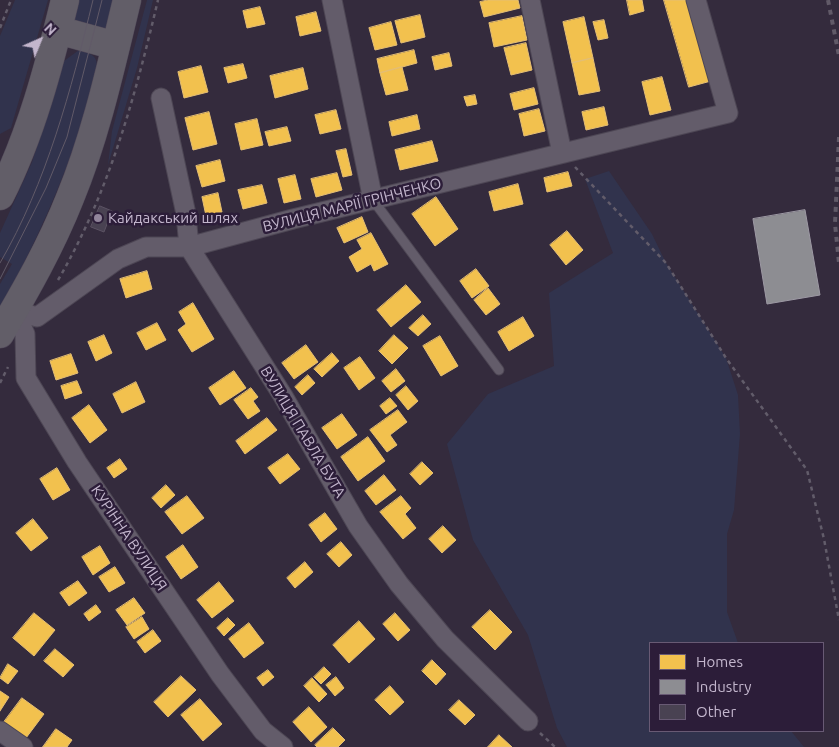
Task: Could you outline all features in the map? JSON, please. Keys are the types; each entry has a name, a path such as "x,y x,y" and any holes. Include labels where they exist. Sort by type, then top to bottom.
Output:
{"highway":[{"path":"0,196 10,176 28,127 58,30 65,0"},
{"path":"0,334 37,271 70,198 88,146 127,0"},
{"path":"58,30 116,46"},
{"path":"0,143 10,141 28,127"}],"street":[{"path":"332,0 373,200"},
{"path":"530,0 562,153"},
{"name":"ВУЛИЦЯ МАРІЇ ГРІНЧЕНКО","path":"14,310 37,318 118,259 146,247 189,246 728,113 696,0"},
{"name":"ВУЛИЦЯ ПАВЛА БУТА","path":"160,98 186,214 189,246 284,396 358,526 399,584 446,639 528,722"},
{"name":"КУРІННА ВУЛИЦЯ","path":"14,310 25,334 26,378 77,462 220,674 263,730 283,747"},
{"path":"0,731 22,747"}],"lane":[{"path":"373,200 499,370"}],"path":[{"path":"0,28 11,0"},
{"path":"562,153 666,264 726,358 807,470 824,539 839,620"},
{"path":"528,722 555,747"}],"shaded area":[{"path":"15,0 48,0 11,128 0,134 0,36"},
{"path":"79,0 116,0 109,32 73,24"},
{"path":"147,0 153,0 137,68 108,165 112,131"},
{"path":"79,50 94,56 97,62 93,90 58,189 25,262 0,309 0,284 12,264 0,257 0,233 32,162 64,61"},
{"path":"609,171 652,234 666,263 726,358 738,395 740,434 734,510 727,534 727,612 738,642 649,642 649,732 792,732 804,747 567,747 557,728 528,635 473,540 447,444 488,394 554,366 549,293 613,253 585,179"}],"building: Homes":[{"path":"488,0 518,0 520,8 484,17 480,2"},
{"path":"627,0 642,0 644,11 630,15"},
{"path":"664,0 689,0 711,81 689,87"},
{"path":"260,7 265,24 247,28 243,11"},
{"path":"316,12 321,31 300,36 296,17"},
{"path":"420,15 425,37 401,43 395,21"},
{"path":"522,16 527,40 494,47 489,23"},
{"path":"584,17 593,58 572,63 563,22"},
{"path":"604,20 608,38 598,40 593,22"},
{"path":"391,22 397,45 375,50 369,28"},
{"path":"526,43 532,70 511,75 504,48"},
{"path":"414,50 417,63 380,73 377,59"},
{"path":"449,53 452,66 435,70 432,57"},
{"path":"593,58 600,91 579,95 572,63"},
{"path":"243,64 247,78 228,83 224,68"},
{"path":"201,66 208,92 184,98 178,72"},
{"path":"402,67 408,90 386,95 380,73"},
{"path":"303,68 308,89 275,98 270,76"},
{"path":"662,77 671,110 650,115 642,82"},
{"path":"534,88 538,104 514,110 510,94"},
{"path":"475,95 477,104 467,106 464,97"},
{"path":"604,107 608,125 586,130 582,112"},
{"path":"539,109 545,131 524,136 519,114"},
{"path":"336,110 341,129 320,134 315,115"},
{"path":"209,112 217,144 193,150 185,118"},
{"path":"417,115 420,129 392,136 389,122"},
{"path":"257,119 263,145 241,150 235,124"},
{"path":"287,127 291,141 269,146 265,132"},
{"path":"432,141 438,161 400,170 395,150"},
{"path":"346,149 352,175 343,177 336,151"},
{"path":"220,160 225,181 202,187 196,166"},
{"path":"568,172 572,186 547,192 544,178"},
{"path":"337,173 342,190 316,197 311,179"},
{"path":"295,175 301,199 284,203 278,179"},
{"path":"518,184 523,204 494,211 489,192"},
{"path":"262,185 267,203 243,209 238,190"},
{"path":"218,193 222,212 206,216 202,197"},
{"path":"436,197 458,229 435,246 412,214"},
{"path":"362,217 368,232 344,243 337,228"},
{"path":"567,231 583,250 566,265 550,245"},
{"path":"371,233 388,264 374,271 371,264 357,272 349,257 362,249 357,240"},
{"path":"476,269 489,286 472,298 460,281"},
{"path":"147,271 152,289 126,298 120,279"},
{"path":"406,285 421,302 391,327 377,310"},
{"path":"488,288 500,304 486,315 474,300"},
{"path":"193,303 214,339 192,352 178,330 186,324 179,312"},
{"path":"423,315 431,324 418,336 409,328"},
{"path":"523,317 534,336 509,351 498,332"},
{"path":"157,323 166,340 146,350 137,333"},
{"path":"104,335 112,353 96,361 88,342"},
{"path":"394,335 408,348 392,364 379,351"},
{"path":"440,336 458,366 441,376 423,346"},
{"path":"306,345 318,362 294,379 282,363"},
{"path":"332,353 339,361 322,377 314,369"},
{"path":"71,354 78,373 56,380 50,361"},
{"path":"360,357 375,378 359,390 344,368"},
{"path":"396,369 405,381 391,392 382,381"},
{"path":"234,371 246,388 220,405 209,388"},
{"path":"308,375 315,383 302,395 295,387"},
{"path":"77,381 82,393 65,399 61,386"},
{"path":"136,382 145,402 122,413 113,394"},
{"path":"406,386 418,401 408,410 396,395"},
{"path":"251,388 258,397 253,401 260,411 248,419 234,400"},
{"path":"390,398 397,406 386,414 380,406"},
{"path":"89,405 107,430 90,443 72,418"},
{"path":"398,410 407,422 390,435 397,445 387,452 370,430"},
{"path":"342,414 357,435 337,449 322,428"},
{"path":"267,418 277,430 245,454 236,441"},
{"path":"368,437 385,461 358,481 341,457"},
{"path":"288,454 300,469 280,484 268,468"},
{"path":"120,459 127,469 114,478 107,468"},
{"path":"422,462 433,473 420,485 410,474"},
{"path":"57,468 70,490 53,500 40,479"},
{"path":"384,475 396,490 376,505 365,491"},
{"path":"166,485 175,495 161,508 152,498"},
{"path":"187,496 204,518 182,534 165,512"},
{"path":"401,496 411,508 405,514 416,528 403,539 380,512"},
{"path":"325,513 337,529 321,542 309,525"},
{"path":"33,519 48,538 31,551 16,533"},
{"path":"443,526 456,540 442,553 429,539"},
{"path":"341,542 352,555 339,567 327,554"},
{"path":"183,545 198,567 181,579 166,557"},
{"path":"100,546 110,563 93,575 82,557"},
{"path":"305,562 313,572 295,588 287,578"},
{"path":"115,567 125,583 109,592 99,577"},
{"path":"78,581 87,593 69,606 60,593"},
{"path":"219,582 234,601 212,618 197,600"},
{"path":"134,598 145,613 127,625 116,610"},
{"path":"96,605 101,612 89,621 84,614"},
{"path":"490,610 512,632 495,650 472,627"},
{"path":"34,613 55,630 34,656 13,638"},
{"path":"395,613 410,630 398,641 383,624"},
{"path":"142,617 149,629 134,639 126,627"},
{"path":"228,618 235,625 224,636 217,628"},
{"path":"359,621 375,639 349,663 333,645"},
{"path":"249,623 264,643 244,658 229,639"},
{"path":"153,630 161,641 145,653 137,642"},
{"path":"55,649 74,665 63,677 44,661"},
{"path":"432,660 446,674 436,685 422,671"},
{"path":"8,664 18,671 8,684 0,678"},
{"path":"324,667 331,674 321,684 314,677"},
{"path":"268,670 274,677 263,686 257,678"},
{"path":"181,676 196,690 168,717 154,702"},
{"path":"336,677 344,688 335,696 326,685"},
{"path":"312,678 327,694 319,702 304,686"},
{"path":"390,686 404,702 390,715 375,700"},
{"path":"0,691 9,697 0,711"},
{"path":"22,698 44,714 26,738 4,722"},
{"path":"200,699 222,724 203,741 181,715"},
{"path":"459,700 475,715 465,725 449,710"},
{"path":"309,707 327,727 311,742 293,722"},
{"path":"333,728 345,740 338,747 317,747 315,745"},
{"path":"56,729 72,740 67,747 43,747"},
{"path":"499,735 512,747 488,747"}],"building: Industry":[{"path":"805,210 820,295 767,304 753,219"}],"building: Other":[{"path":"100,206 112,211 104,232 91,227"}],"tram line":[{"path":"0,263 17,232 56,135 76,68 93,0"},
{"path":"0,279 46,188 67,137 102,0"}],"railway":[{"path":"828,0 839,56"},
{"path":"839,137 835,224 839,263"}],"place":[{"name":"Кайдакський шлях","path":"98,218"}]}
